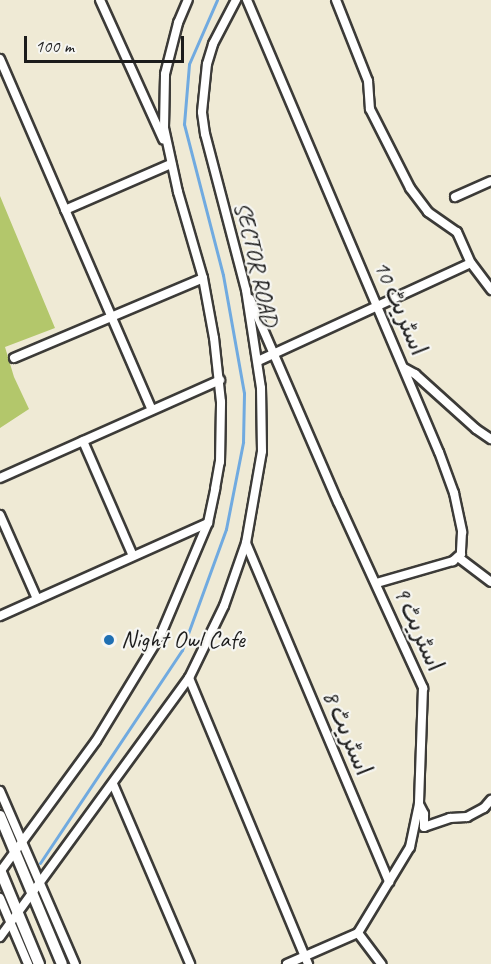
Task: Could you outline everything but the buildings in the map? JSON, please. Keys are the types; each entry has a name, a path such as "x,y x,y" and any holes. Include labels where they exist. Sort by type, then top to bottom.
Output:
{"street":[{"path":"100,0 168,151"},
{"path":"39,964 0,871 96,741 161,634 208,523 220,462 220,380 203,278 171,164 164,128 165,74 178,23 188,0"},
{"name":"SECTOR ROAD","path":"0,937 189,678 224,606 246,543 262,451 263,416 258,361 246,290 205,134 202,112 207,64 213,44 236,0"},
{"name":"اسٹریٹ 10","path":"248,0 404,368 454,493 462,532 461,554 458,557"},
{"path":"336,0 368,81 370,109 410,188 428,212 457,232 471,263 491,290"},
{"path":"0,59 152,410"},
{"path":"65,210 171,164"},
{"path":"455,197 491,181"},
{"path":"258,361 377,304 471,263"},
{"path":"14,358 203,278"},
{"name":"اسٹریٹ 9","path":"246,290 275,352 338,502 377,583 423,688 419,804 410,847 389,882"},
{"path":"404,368 415,374 453,409 491,439"},
{"path":"0,478 220,380"},
{"path":"83,441 133,556"},
{"path":"0,515 37,599"},
{"path":"0,616 208,523"},
{"name":"اسٹریٹ 8","path":"246,543 389,882"},
{"path":"377,583 453,561 458,557 491,582"},
{"path":"189,678 306,960"},
{"path":"113,784 190,964"},
{"path":"0,791 62,964"},
{"path":"419,804 424,814 424,827 450,818 466,817 484,808 491,800"},
{"path":"0,816 19,847"},
{"path":"286,964 306,960 358,933 389,882"},
{"path":"36,888 75,964"},
{"path":"0,898 28,964"},
{"path":"358,933 381,964"}],"green space":[{"path":"0,196 55,328 5,347 14,377 29,409 0,428"}],"waterway":[{"path":"40,863 182,650 226,529 243,442 244,393 223,275 184,124 189,64 217,0"}],"place":[{"name":"Night Owl Cafe","path":"109,640"}]}
